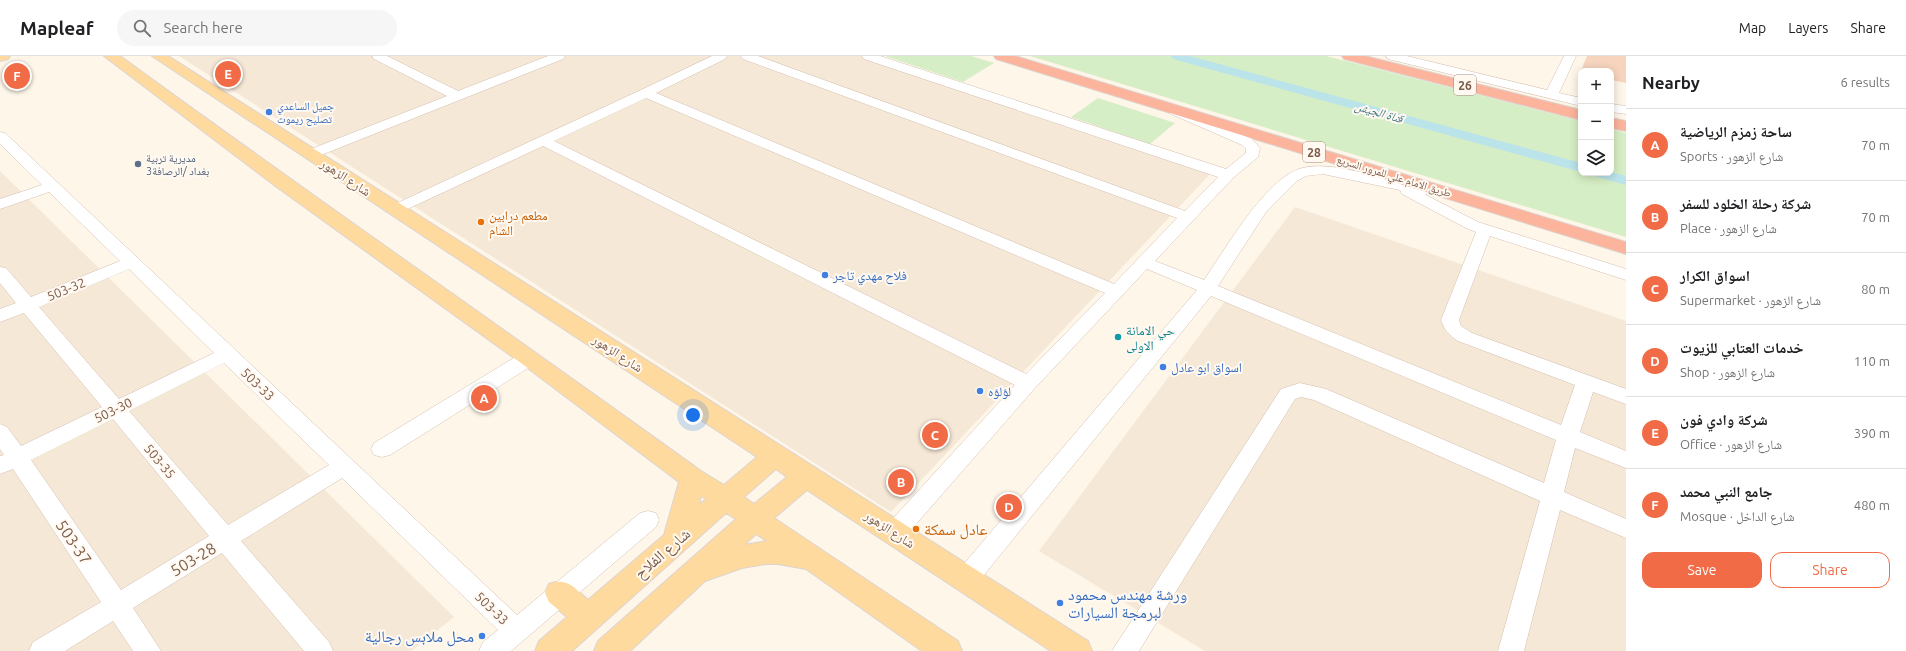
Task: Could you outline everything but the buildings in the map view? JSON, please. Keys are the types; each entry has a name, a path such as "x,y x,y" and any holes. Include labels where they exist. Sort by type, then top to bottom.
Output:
{"highway":[{"name":"طريق الامام علي للمرور السريع","path":"1001,56 1601,240 1626,249"},
{"name":"26","path":"1349,56 1578,114"},
{"path":"1614,124 1626,126"}],"main road":[{"path":"111,56 280,181 530,358 692,478 725,498 947,651"},
{"name":"شارع الزهور","path":"159,56 1077,651"},
{"name":"شارع الفلاح","path":"550,651 775,454"},
{"path":"610,651 754,519 807,475"},
{"path":"676,541 683,520 692,478"},
{"path":"695,573 743,556 765,552 791,554 816,562"},
{"path":"559,593 588,618"}],"street":[{"path":"378,56 457,96"},
{"path":"311,154 559,56"},
{"path":"396,209 646,93 721,56"},
{"path":"747,56 1188,216"},
{"path":"868,56 1228,175"},
{"path":"1392,56 1578,101"},
{"path":"1551,95 1570,56"},
{"path":"646,93 1116,291"},
{"path":"1614,108 1626,110"},
{"path":"895,532 1028,383 1228,175 1253,154 1253,148 1247,142 1175,110"},
{"name":"503-33","path":"0,136 516,631"},
{"path":"542,140 1028,383"},
{"path":"966,579 1208,288 1260,209 1292,178 1303,172 1323,170 1395,185 1448,193"},
{"path":"1395,185 1450,215 1485,229 1626,275"},
{"path":"0,204 52,186"},
{"path":"1485,229 1450,320 1453,329 1465,337 1626,397"},
{"name":"503-32","path":"0,316 132,262"},
{"path":"1144,262 1626,460"},
{"name":"503-35","path":"0,272 320,651"},
{"name":"503-30","path":"9,462 227,354"},
{"path":"382,448 530,358"},
{"path":"1510,651 1568,436 1586,383"},
{"path":"1125,651 1288,394 1300,390 1319,394 1626,529"},
{"name":"503-37","path":"0,432 9,462 117,605 148,651"},
{"name":"503-28","path":"42,651 344,466"},
{"path":"492,651 559,593 648,520"}],"shaded area":[{"path":"179,56 862,56 1212,172 891,512"},
{"path":"0,171 454,617 411,651 0,651"},
{"path":"1295,207 1626,321 1626,651 1205,651 1039,551"}],"green space":[{"path":"885,56 971,56 994,63 963,82"},
{"path":"1030,56 1326,56 1578,120 1578,176 1614,176 1614,130 1626,133 1626,237"},
{"path":"1098,98 1175,123 1150,144 1071,117"}],"waterway":[{"name":"قناة الجيش","path":"1177,56 1578,167"},
{"name":"قناة الجيش","path":"1609,176 1626,181"}],"place":[{"name":"شركة وادي فون","path":"228,74"},
{"name":"جامع النبي محمد","path":"17,76"},
{"name":"جميل الساعدي تصليح ريموت","path":"269,112"},
{"name":"مديرية تربية بغداد /الرصافة3","path":"138,164"},
{"name":"مطعم درابين الشام","path":"481,222"},
{"name":"فلاح مهدي تاجر","path":"825,275"},
{"name":"حي الامانة الاولى","path":"1118,337"},
{"name":"اسواق ابو عادل","path":"1163,367"},
{"name":"لؤلؤه","path":"980,391"},
{"name":"ساحة زمزم الرياضية","path":"484,398"},
{"name":"اسواق الكرار","path":"935,435"},
{"name":"شركة رحلة الخلود للسفر","path":"901,482"},
{"name":"خدمات العتابي للزيوت","path":"1009,507"},
{"name":"عادل سمكة","path":"916,529"},
{"name":"ورشة مهندس محمود لبرمجة السيارات","path":"1060,603"},
{"name":"محل ملابس رجالية","path":"482,636"}]}
